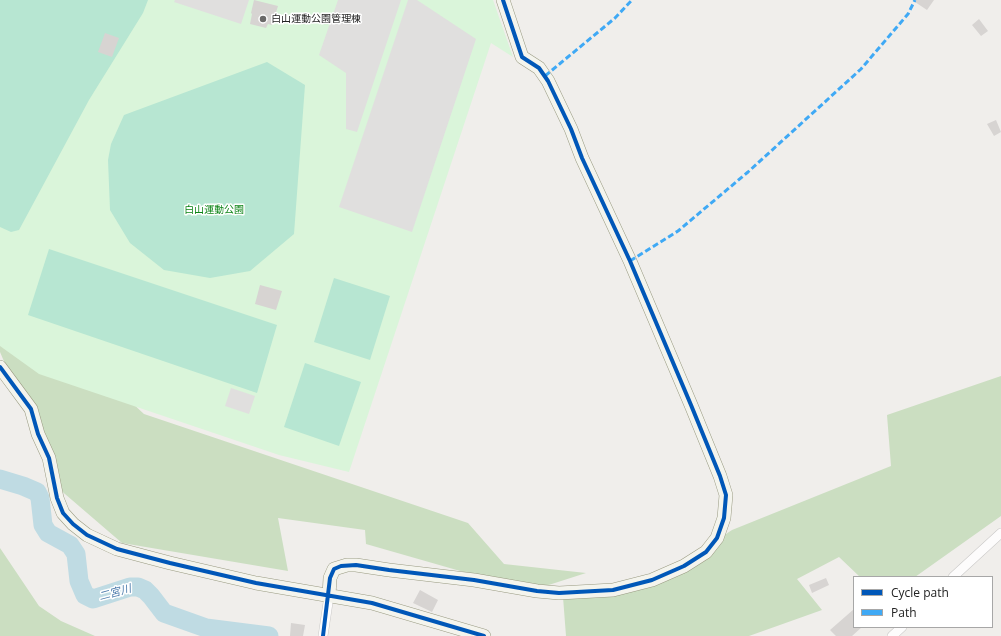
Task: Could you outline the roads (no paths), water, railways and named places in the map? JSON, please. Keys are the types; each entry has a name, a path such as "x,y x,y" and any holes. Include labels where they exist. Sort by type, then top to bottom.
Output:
{"street":[{"path":"323,636 330,578 334,570 341,566 356,565 474,580 537,591 559,593 613,590 652,580 684,566 706,552 718,538 724,518 726,495 720,476 630,261 548,81 539,68 522,57 503,0"},
{"path":"0,367 31,409 38,434 49,458 57,498 63,513 73,524 87,535 117,549 170,563 256,583 372,603 484,636"},
{"path":"955,576 1001,533"},
{"path":"892,636 901,628"}],"waterway":[{"name":"二宮川","path":"0,479 37,492 40,498 43,525 48,533 70,545 76,554 79,581 85,595 93,599 130,587 138,587 145,590 164,613 206,628 269,636"}],"place":[{"name":"白山運動公園管理棟","path":"263,19"}],"park label":[{"name":"白山運動公園","path":"214,210"}]}
